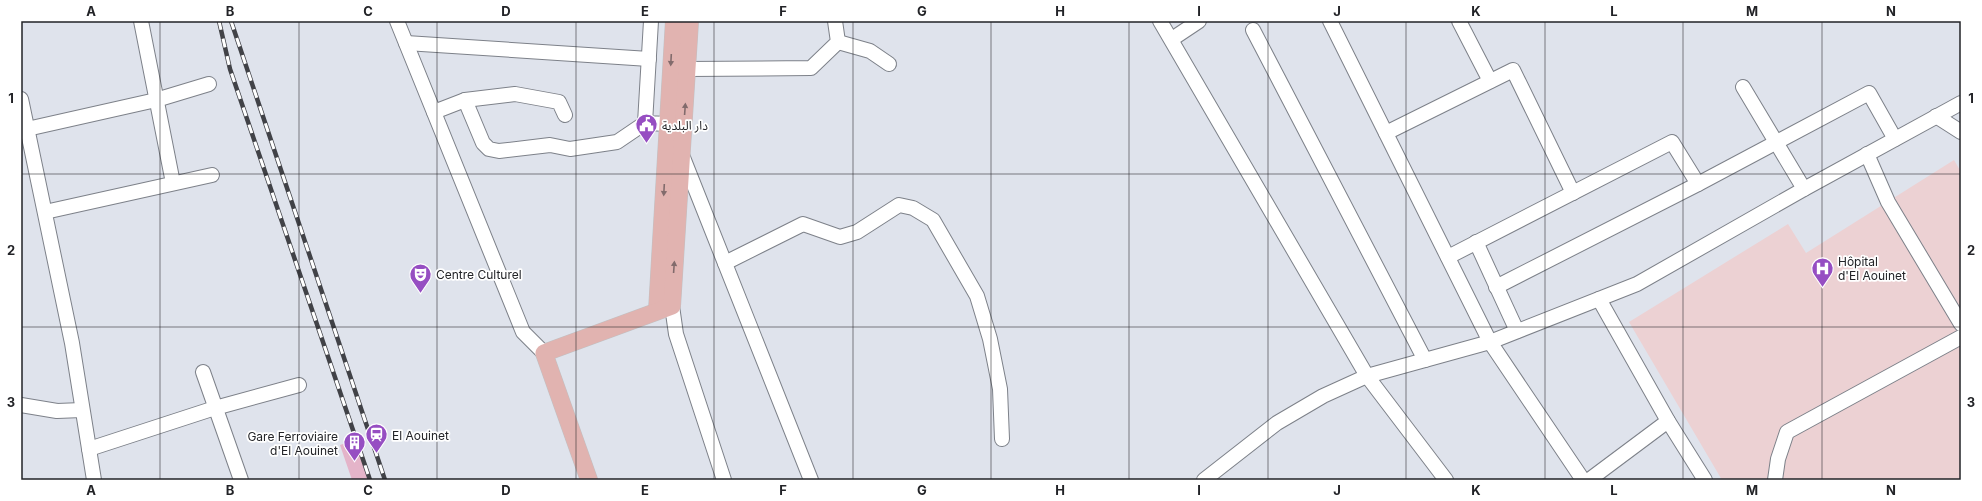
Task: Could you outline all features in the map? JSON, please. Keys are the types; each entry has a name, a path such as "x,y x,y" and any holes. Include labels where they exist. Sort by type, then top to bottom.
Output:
{"main road":[{"path":"664,309 668,124 674,21"},
{"path":"664,309 682,155 690,21"},
{"path":"589,480 544,353 664,309"}],"street":[{"path":"141,21 173,183"},
{"path":"397,21 523,332 544,353"},
{"path":"645,123 651,21"},
{"path":"835,21 838,42"},
{"path":"1160,21 1172,39 1367,376 1446,480"},
{"path":"1172,39 1199,21"},
{"path":"1330,21 1490,342 1583,480"},
{"path":"1460,21 1490,81"},
{"path":"1253,30 1425,360"},
{"path":"687,69 811,68 838,42"},
{"path":"838,42 870,51 889,64"},
{"path":"406,43 649,59"},
{"path":"1386,133 1513,70 1573,193"},
{"path":"27,129 156,100 209,84"},
{"path":"1742,87 1777,142 1804,189"},
{"path":"1496,287 1698,184 1869,93 1896,139"},
{"path":"434,112 465,100 515,94 559,102 565,115"},
{"path":"21,99 72,343 94,480"},
{"path":"465,100 483,143 489,149 499,151 550,145 570,150 617,142 645,123 668,124"},
{"path":"1204,480 1277,424 1323,396 1367,376 1490,342 1637,284 1961,102"},
{"path":"1936,116 1961,132"},
{"path":"1448,257 1672,142 1698,184"},
{"path":"1867,154 1888,202 1961,324"},
{"path":"682,155 810,480"},
{"path":"45,212 212,175"},
{"path":"725,263 803,224 840,237 857,232 898,205 913,208 933,220 977,296 990,340 1000,389 1002,439"},
{"path":"1476,242 1517,331"},
{"path":"1599,299 1668,420 1705,480"},
{"path":"664,309 676,334 724,480"},
{"path":"1775,480 1778,459 1787,432 1961,337"},
{"path":"203,372 240,480"},
{"path":"89,449 215,408 299,385"},
{"path":"21,405 57,411 82,410"},
{"path":"1589,480 1668,420"}],"shaded area":[{"name":"Hôpital d'El Aouinet","path":"1954,160 1961,172 1961,480 1722,480 1629,322 1788,224 1806,253"}],"building":[{"name":"Gare Ferroviaire d'El Aouinet","path":"355,440 368,480 352,480 340,445"}],"railway":[{"path":"219,21 230,69 370,480"},
{"path":"231,21 385,480"}],"place":[{"name":"دار البلدية","path":"646,144"},
{"name":"Hôpital d'El Aouinet","path":"1823,288"},
{"name":"Centre Culturel","path":"420,294"},
{"name":"El Aouinet","path":"376,454"},
{"name":"Gare Ferroviaire d'El Aouinet","path":"354,462"}]}
